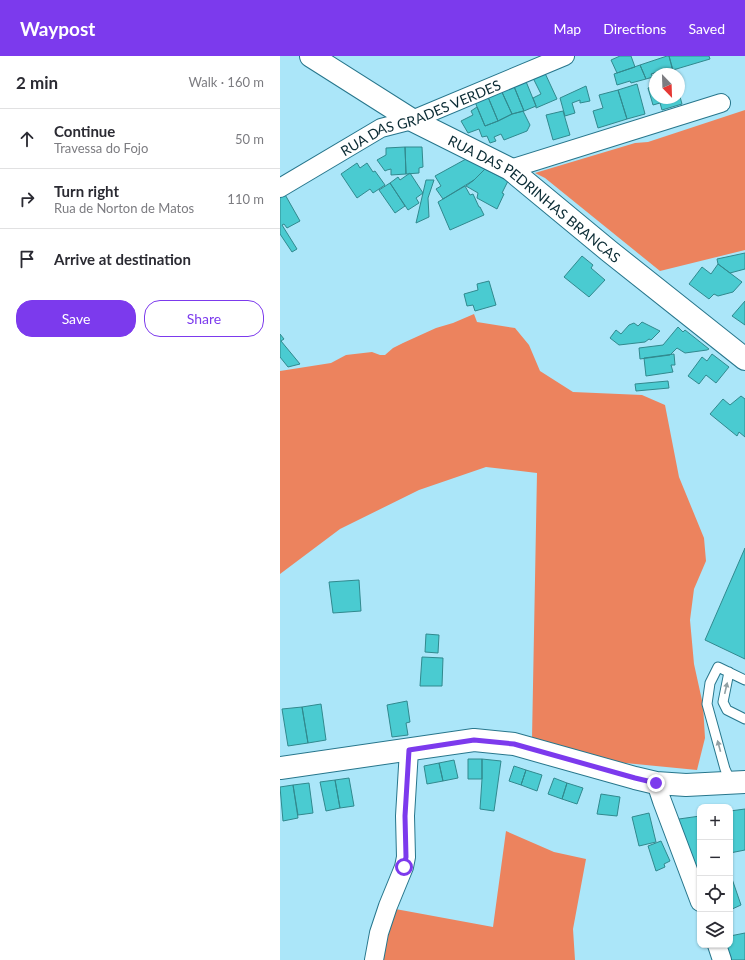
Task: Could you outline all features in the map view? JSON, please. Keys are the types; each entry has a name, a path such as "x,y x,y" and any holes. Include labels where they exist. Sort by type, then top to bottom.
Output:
{"street":[{"name":"RUA DAS PEDRINHAS BRANCAS","path":"311,56 412,120 510,169 615,256 745,359"},
{"name":"RUA DAS GRADES VERDES","path":"280,188 382,128 412,120 565,56"},
{"path":"510,169 720,103"},
{"path":"280,768 474,740 514,744 656,783 686,785 738,783"},
{"path":"374,960 379,933 404,867 406,857 405,816 409,750"},
{"path":"656,783 697,894"},
{"path":"718,948 722,960"}],"lane":[{"path":"738,783 725,769 707,704 710,683 718,667 745,680"},
{"path":"729,672 722,702 727,710 745,719"}],"shaded area":[{"path":"745,110 745,250 660,271 545,178 535,173 635,143 648,142"},
{"path":"474,314 477,322 515,328 529,345 540,371 573,392 642,395 665,405 679,477 704,538 706,561 694,589 690,620 694,664 703,705 705,738 697,770 615,762 532,739 537,473 486,467 419,490 340,529 280,574 280,371 331,363 346,355 372,352 385,355 393,348 403,343 436,328"},
{"path":"506,831 554,852 586,859 573,929 575,960 378,960 390,908 493,927"}],"building":[{"path":"620,56 631,56 635,67 617,73 611,60"},
{"path":"669,56 672,68 649,68 649,78 646,79 640,65"},
{"path":"669,56 709,56 710,59 680,68 672,68"},
{"path":"640,65 646,79 631,83 630,81 617,85 614,74"},
{"path":"544,71 557,99 536,108 533,98 541,94 532,76"},
{"path":"525,79 536,106 524,111 513,84"},
{"path":"513,84 524,111 512,114 501,90"},
{"path":"637,84 645,114 627,119 618,90"},
{"path":"586,86 590,101 580,103 580,100 572,103 575,113 565,116 560,98"},
{"path":"501,90 512,114 498,121 488,97"},
{"path":"618,90 627,119 598,128 593,111 603,108 599,95"},
{"path":"488,97 498,121 485,126 475,102"},
{"path":"660,104 682,104 662,110"},
{"path":"477,107 485,126 512,114 523,111 530,125 527,131 504,140 501,134 494,137 496,141 490,143 487,136 482,137 479,129 468,133 461,121 473,115 471,111"},
{"path":"563,111 570,135 553,140 546,115"},
{"path":"405,147 406,174 391,175 391,169 385,171 377,160 386,155 386,148"},
{"path":"405,147 422,147 423,167 419,168 419,173 406,174"},
{"path":"466,159 485,169 474,180 443,199 436,189 441,186 435,176"},
{"path":"357,163 360,168 367,163 385,185 373,193 370,189 357,198 341,174"},
{"path":"485,169 508,181 497,209 477,198 478,193 466,186"},
{"path":"410,173 423,193 416,198 419,203 408,210 390,183 398,177 400,180"},
{"path":"426,180 434,180 428,198 429,217 416,223"},
{"path":"390,183 405,206 395,213 379,190"},
{"path":"465,186 470,195 473,194 484,215 450,230 438,202"},
{"path":"283,191 300,221 287,228 284,224 282,225 297,249 292,252 280,234 280,192"},
{"path":"745,253 745,269 730,273 718,264 717,259"},
{"path":"582,256 593,265 591,268 605,280 589,297 564,277"},
{"path":"718,264 742,282 733,292 718,296 714,294 709,299 689,284 702,267 711,274"},
{"path":"489,281 496,305 475,311 473,305 467,306 464,294 478,290 477,284"},
{"path":"745,301 745,325 732,316"},
{"path":"642,322 660,331 651,340 649,339 645,342 619,345 610,338 616,330 621,334 629,325 634,323 638,326"},
{"path":"678,327 683,332 685,330 709,349 685,353 677,348 670,355 640,359 639,348 663,345"},
{"path":"280,334 284,339 281,341 300,364 288,367 280,357"},
{"path":"674,354 675,365 671,365 673,372 646,376 644,358"},
{"path":"712,354 729,367 716,383 706,375 699,384 688,376 702,357 707,361"},
{"path":"668,381 669,388 636,391 635,384"},
{"path":"741,396 745,399 745,437 739,432 737,436 710,414 723,399 730,405"},
{"path":"745,548 745,659 705,640"},
{"path":"359,580 361,611 333,613 329,582"},
{"path":"426,634 439,635 438,653 425,652"},
{"path":"422,657 443,658 442,686 420,686"},
{"path":"407,701 410,722 406,723 408,735 392,737 387,705"},
{"path":"321,704 326,740 308,743 302,707"},
{"path":"302,707 308,743 288,746 282,709"},
{"path":"468,759 482,759 482,779 468,779"},
{"path":"482,759 501,761 494,811 480,809"},
{"path":"454,760 458,778 443,781 439,763"},
{"path":"439,763 443,781 427,784 424,766"},
{"path":"514,766 526,770 521,785 509,781"},
{"path":"526,770 542,775 537,791 521,785"},
{"path":"349,778 354,806 340,808 335,780"},
{"path":"554,778 567,783 562,799 548,794"},
{"path":"335,780 340,808 326,811 320,782"},
{"path":"309,783 313,813 298,815 293,785"},
{"path":"567,783 583,788 577,804 562,799"},
{"path":"293,785 298,818 283,821 280,787"},
{"path":"601,794 620,797 617,816 597,814"},
{"path":"745,809 745,850 733,852 733,840 733,811"},
{"path":"649,813 656,842 639,846 632,817"},
{"path":"697,816 697,884 672,820"},
{"path":"661,841 670,861 664,864 665,867 656,871 648,846"},
{"path":"733,882 741,905 733,909"},
{"path":"745,933 745,960 730,960 725,948 733,948 733,935"}],"route":[{"path":"404,867 406,857 405,816 409,750 474,740 514,744 656,783"}]}
